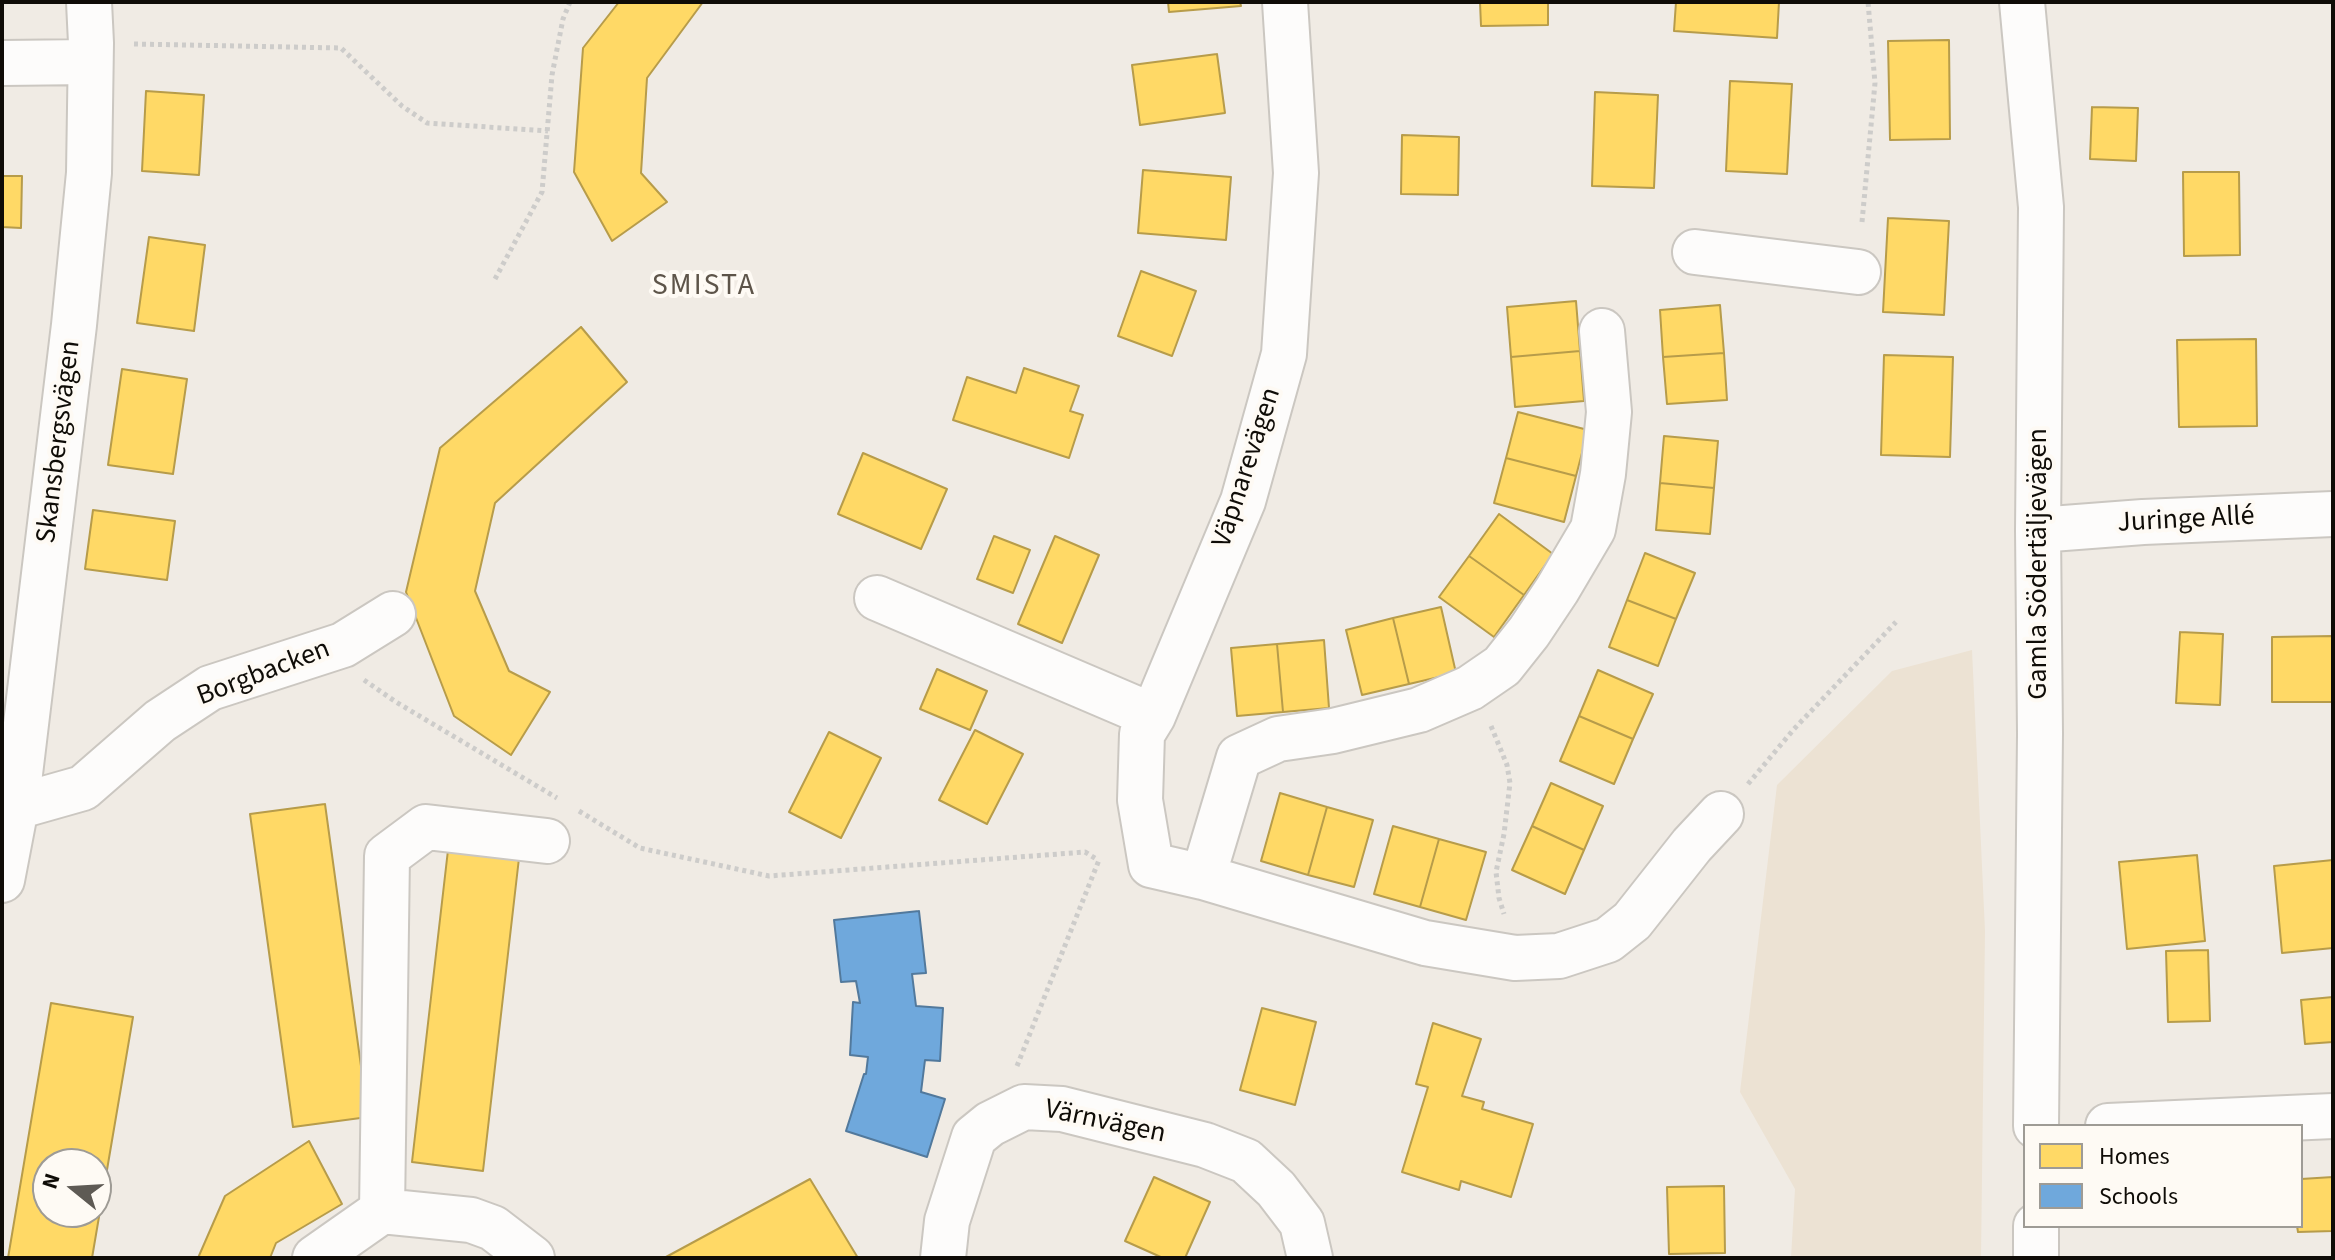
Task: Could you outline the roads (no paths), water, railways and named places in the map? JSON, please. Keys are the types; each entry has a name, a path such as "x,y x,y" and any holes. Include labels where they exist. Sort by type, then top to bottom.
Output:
{"street":[{"name":"Väpnarevägen","path":"1203,877 1151,865 1140,800 1142,734 1153,716 1243,501 1284,354 1296,173 1285,2"},
{"name":"Gamla Södertäljevägen","path":"2022,2 2041,207 2036,1124"},
{"path":"2,63 90,36"},
{"name":"Skansbergsvägen","path":"2,880 16,807 19,645 74,325 89,173 90,36"},
{"path":"1695,252 1858,272"},
{"path":"1602,331 1609,412 1603,474 1593,529 1529,632 1502,666 1470,688 1419,710 1333,731 1278,739 1239,757 1203,877 1425,943 1515,958 1559,956 1608,940 1632,921 1692,845 1721,814"},
{"name":"Juringe Allé","path":"2038,530 2333,514"},
{"path":"877,598 1153,716"},
{"name":"Borgbacken","path":"16,807 83,788 160,721 210,688 343,645 393,614"},
{"path":"382,1211 387,856 426,827 560,824"},
{"name":"Värnvägen","path":"943,1258 947,1221 974,1137 990,1124 1024,1107 1062,1109 1205,1145 1246,1161 1276,1189 1302,1223 1310,1258"},
{"path":"2153,1124 2333,1116"},
{"path":"315,1258 382,1211 471,1220 493,1228 532,1258"},
{"path":"2036,1228 2036,1258"}],"district":[{"name":"SMISTA","path":"704,287"}]}
